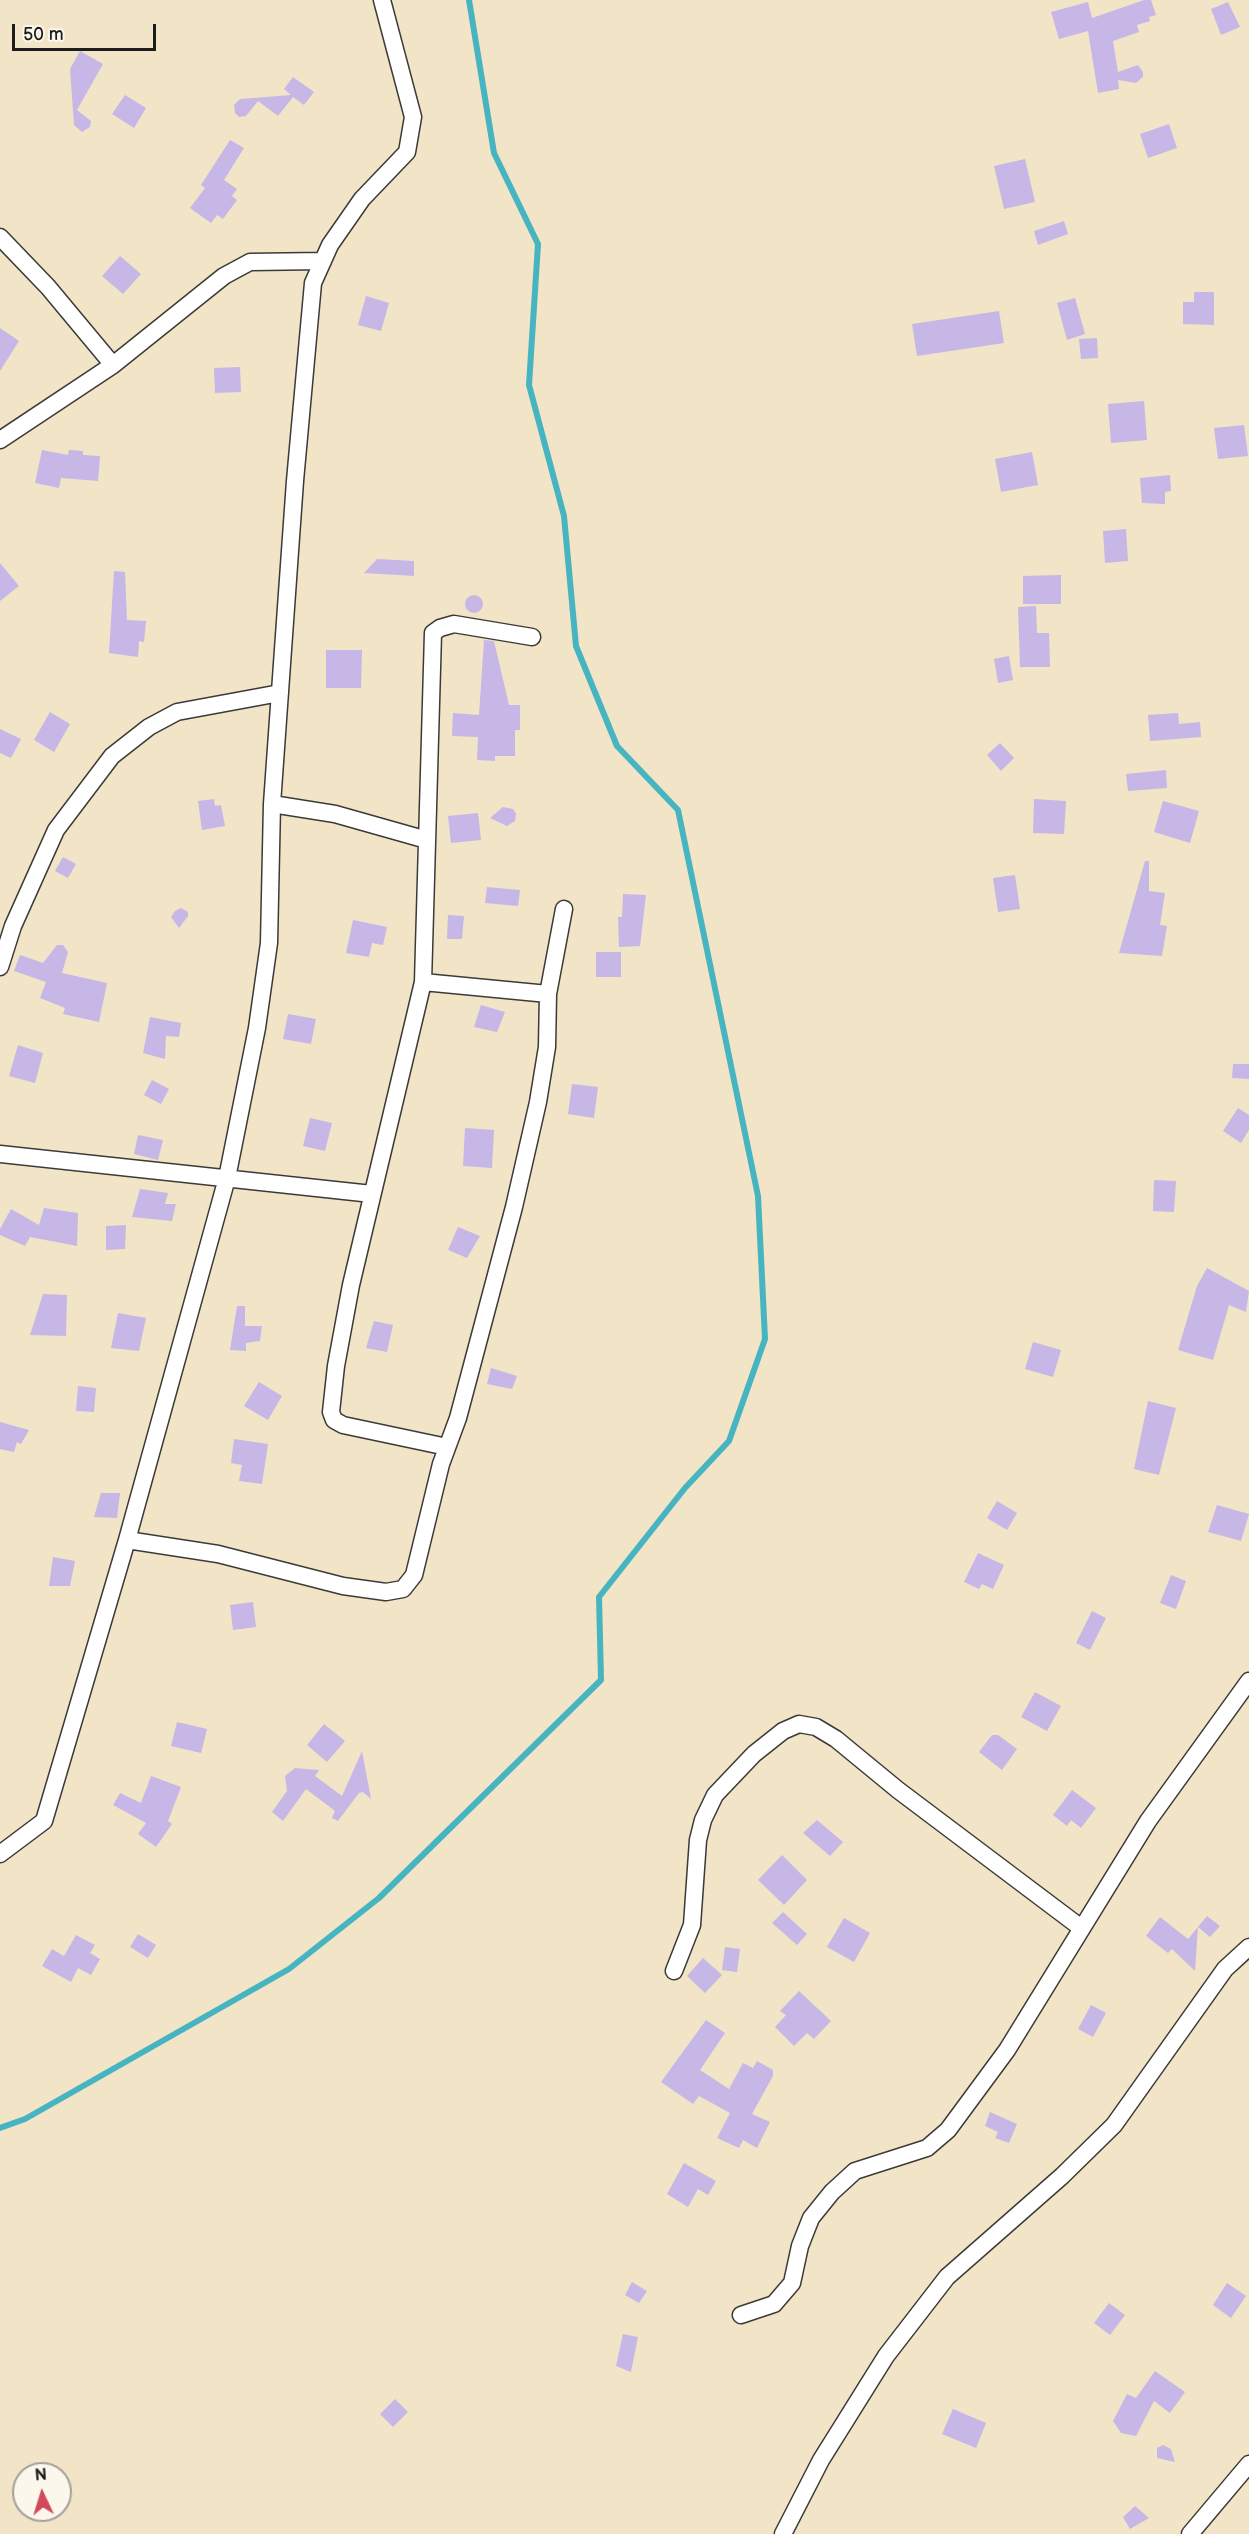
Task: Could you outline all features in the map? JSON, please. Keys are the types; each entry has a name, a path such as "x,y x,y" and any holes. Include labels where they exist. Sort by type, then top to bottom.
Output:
{"street":[{"path":"0,1854 44,1821 127,1540 227,1178 257,1028 269,943 272,804 295,481 313,283 330,245 362,199 407,152 413,117 382,0"},
{"path":"0,237 48,287 113,365"},
{"path":"0,440 113,365 224,276 250,262 323,261"},
{"path":"447,1447 343,1425 334,1420 331,1412 336,1366 351,1285 423,982 433,633 440,628 454,624 532,637"},
{"path":"0,967 13,926 56,830 112,756 149,727 177,712 280,693"},
{"path":"272,804 335,814 427,840"},
{"path":"127,1540 218,1554 343,1586 386,1592 403,1589 414,1575 514,1207 547,1047 548,994 564,909"},
{"path":"423,982 548,994"},
{"path":"0,1154 372,1194"},
{"path":"741,2315 774,2304 792,2283 800,2246 811,2218 832,2192 855,2171 927,2148 948,2130 1007,2050 1080,1927 1148,1821 1249,1681"},
{"path":"674,1971 692,1925 698,1840 702,1820 715,1795 754,1754 783,1731 799,1724 816,1727 836,1739 898,1790 1080,1927"},
{"path":"783,2534 821,2460 868,2384 946,2277 1062,2176 1114,2125 1225,1969 1249,1947"},
{"path":"1190,2534 1249,2464"}],"building":[{"path":"1144,0 1151,0 1156,15 1149,17 1150,21 1137,25 1139,32 1113,41 1118,72 1138,65 1143,72 1143,77 1136,83 1118,80 1119,89 1098,93 1088,31 1059,39 1051,12 1088,2 1092,18"},
{"path":"1228,2 1240,27 1221,35 1211,9"},
{"path":"80,51 103,64 77,110 91,121 90,127 82,132 74,125 70,69"},
{"path":"293,77 314,92 304,105 293,97 278,116 258,101 246,116 239,117 235,113 234,105 240,99 291,95 284,89"},
{"path":"125,95 146,108 134,128 112,114"},
{"path":"1169,124 1177,148 1148,158 1140,134"},
{"path":"230,140 244,148 224,180 237,189 232,196 237,200 223,219 217,215 211,223 190,208 205,188 201,185"},
{"path":"1025,159 1035,202 1004,209 994,166"},
{"path":"1064,221 1068,234 1038,245 1034,231"},
{"path":"120,256 141,274 123,294 102,276"},
{"path":"1194,292 1214,292 1214,325 1183,324 1183,302 1194,302"},
{"path":"366,296 389,303 381,331 358,325"},
{"path":"1075,298 1085,334 1067,340 1057,303"},
{"path":"999,311 1004,343 917,356 912,324"},
{"path":"0,328 19,341 0,371"},
{"path":"1097,338 1098,358 1081,359 1079,339"},
{"path":"240,367 241,392 215,393 214,368"},
{"path":"1144,401 1147,440 1111,443 1108,404"},
{"path":"1244,425 1248,456 1218,459 1214,428"},
{"path":"42,450 68,455 69,450 83,451 83,455 100,456 98,481 61,478 59,488 35,483"},
{"path":"1032,452 1038,485 1001,492 995,459"},
{"path":"1170,475 1171,491 1165,492 1165,504 1142,503 1140,478"},
{"path":"1126,529 1128,561 1105,563 1103,531"},
{"path":"377,559 414,561 414,576 364,573"},
{"path":"0,563 19,586 0,601"},
{"path":"114,571 125,572 127,620 146,621 144,642 139,641 138,657 109,653"},
{"path":"1061,575 1061,604 1023,604 1023,576"},
{"path":"474,595 480,598 483,604 480,610 474,613 468,610 465,604 468,598"},
{"path":"1036,606 1037,633 1049,633 1050,667 1020,667 1018,607"},
{"path":"484,640 494,641 509,705 520,705 520,730 515,730 515,756 495,756 495,761 477,760 478,737 452,736 453,713 479,715"},
{"path":"326,650 362,650 361,688 326,688"},
{"path":"1009,656 1013,680 998,683 994,659"},
{"path":"50,712 70,724 54,752 34,740"},
{"path":"1178,713 1179,724 1200,722 1201,737 1150,741 1148,715"},
{"path":"0,729 21,739 11,758 0,753"},
{"path":"1000,743 1014,758 1001,771 987,755"},
{"path":"1166,770 1167,788 1128,791 1126,774"},
{"path":"214,799 215,806 221,805 225,826 202,830 198,801"},
{"path":"1034,799 1066,801 1064,834 1033,833"},
{"path":"1163,801 1199,811 1190,843 1154,832"},
{"path":"503,807 513,809 516,814 515,821 507,826 490,818"},
{"path":"478,813 481,840 451,843 448,816"},
{"path":"63,857 76,864 68,878 55,871"},
{"path":"1145,861 1149,861 1149,891 1165,893 1160,925 1167,926 1162,956 1119,953"},
{"path":"1015,875 1020,909 998,912 993,878"},
{"path":"487,887 520,890 518,906 485,903"},
{"path":"623,894 646,895 640,946 619,947 618,917 622,917"},
{"path":"181,908 188,912 188,916 179,928 171,917"},
{"path":"448,915 464,916 462,939 447,939"},
{"path":"353,920 387,927 383,945 372,943 369,957 346,953"},
{"path":"57,945 63,945 68,952 62,973 107,983 99,1022 63,1014 65,1008 40,998 46,982 14,971 20,955 43,963"},
{"path":"596,952 621,952 621,977 596,977"},
{"path":"481,1005 505,1012 497,1032 474,1027"},
{"path":"288,1014 316,1019 311,1044 283,1039"},
{"path":"150,1017 181,1023 179,1037 166,1036 165,1059 143,1053"},
{"path":"18,1045 43,1053 35,1083 9,1076"},
{"path":"1233,1064 1249,1064 1249,1079 1232,1078"},
{"path":"152,1080 169,1089 161,1104 144,1095"},
{"path":"572,1084 598,1087 594,1118 568,1114"},
{"path":"1238,1108 1249,1115 1249,1130 1241,1143 1223,1131"},
{"path":"310,1118 332,1123 325,1151 303,1146"},
{"path":"465,1128 494,1130 492,1168 463,1166"},
{"path":"138,1135 163,1140 158,1160 134,1154"},
{"path":"1154,1180 1176,1181 1174,1212 1153,1211"},
{"path":"140,1189 168,1193 165,1204 176,1204 172,1221 132,1217"},
{"path":"44,1208 78,1213 77,1246 30,1237 25,1246 0,1235 0,1229 11,1209 39,1225"},
{"path":"126,1225 125,1249 106,1250 106,1226"},
{"path":"458,1227 480,1236 467,1258 448,1250"},
{"path":"1207,1268 1249,1291 1246,1312 1229,1305 1213,1360 1178,1350 1197,1286"},
{"path":"43,1294 67,1295 66,1336 30,1335"},
{"path":"237,1306 245,1306 245,1326 262,1326 260,1341 246,1343 246,1351 230,1350"},
{"path":"118,1313 146,1318 139,1351 111,1348"},
{"path":"374,1321 393,1325 387,1352 366,1348"},
{"path":"1033,1342 1061,1350 1053,1377 1025,1369"},
{"path":"491,1368 517,1376 512,1389 487,1384"},
{"path":"259,1382 282,1396 268,1420 244,1406"},
{"path":"78,1386 96,1388 94,1412 76,1411"},
{"path":"1148,1401 1176,1408 1159,1475 1134,1469"},
{"path":"0,1422 29,1430 21,1444 17,1442 14,1452 0,1449"},
{"path":"234,1439 268,1444 262,1484 239,1481 242,1465 231,1463"},
{"path":"101,1493 120,1493 117,1518 94,1517"},
{"path":"997,1501 1017,1513 1007,1530 987,1518"},
{"path":"1217,1505 1249,1514 1241,1541 1208,1532"},
{"path":"978,1553 1004,1565 993,1589 982,1584 979,1589 964,1582"},
{"path":"53,1557 75,1561 70,1586 49,1586"},
{"path":"1171,1575 1186,1581 1176,1609 1160,1603"},
{"path":"253,1602 256,1627 233,1630 230,1605"},
{"path":"1092,1611 1106,1618 1090,1650 1076,1643"},
{"path":"1035,1692 1061,1706 1047,1731 1021,1717"},
{"path":"177,1722 207,1729 201,1753 171,1746"},
{"path":"324,1724 345,1741 327,1762 307,1745"},
{"path":"992,1735 998,1735 1017,1749 1002,1770 979,1752"},
{"path":"362,1751 371,1799 363,1792 359,1793 338,1821 332,1818 335,1811 306,1789 283,1821 272,1812 287,1791 285,1776 295,1768 319,1770 315,1776 342,1796"},
{"path":"151,1776 181,1787 168,1821 172,1824 156,1847 138,1834 146,1823 113,1805 120,1793 141,1803"},
{"path":"1072,1790 1096,1808 1081,1828 1071,1820 1067,1826 1053,1815"},
{"path":"817,1820 843,1842 830,1856 803,1833"},
{"path":"782,1855 807,1880 784,1905 758,1880"},
{"path":"783,1912 807,1934 797,1945 772,1923"},
{"path":"1207,1916 1220,1926 1210,1937 1198,1927 1195,1971 1172,1949 1168,1953 1146,1936 1160,1917 1188,1939"},
{"path":"844,1918 870,1933 854,1962 827,1947"},
{"path":"138,1934 156,1945 148,1958 130,1947"},
{"path":"76,1935 95,1945 90,1953 100,1959 91,1975 78,1968 71,1982 42,1966 52,1949 64,1956"},
{"path":"725,1947 740,1949 737,1972 722,1970"},
{"path":"703,1958 722,1975 705,1993 687,1976"},
{"path":"799,1991 831,2021 814,2039 807,2033 794,2046 775,2027 786,2015 780,2011"},
{"path":"1091,2005 1106,2013 1093,2037 1078,2029"},
{"path":"706,2020 725,2033 700,2070 729,2089 743,2063 753,2068 757,2061 773,2070 773,2076 752,2114 770,2122 757,2148 743,2140 739,2148 717,2138 730,2113 699,2096 693,2104 661,2082"},
{"path":"990,2112 1017,2124 1009,2143 995,2138 998,2132 985,2126"},
{"path":"684,2163 716,2181 708,2195 698,2189 688,2207 667,2194"},
{"path":"632,2282 647,2291 639,2303 625,2295"},
{"path":"1227,2283 1246,2296 1231,2318 1213,2305"},
{"path":"1109,2303 1125,2315 1110,2335 1094,2323"},
{"path":"623,2334 638,2337 631,2372 616,2366"},
{"path":"1155,2371 1185,2392 1170,2413 1154,2401 1136,2436 1121,2433 1113,2421 1127,2394 1136,2398"},
{"path":"395,2399 408,2412 393,2427 380,2414"},
{"path":"953,2409 986,2423 976,2448 942,2434"},
{"path":"1163,2445 1171,2449 1175,2462 1157,2458 1157,2448"},
{"path":"1135,2506 1149,2518 1130,2529 1123,2517"}],"waterway":[{"path":"0,2128 25,2119 289,1969 379,1898 601,1680 599,1597 685,1488 729,1441 765,1339 758,1196 678,810 617,746 576,646 564,516 529,385 538,244 494,153 469,0"}]}
